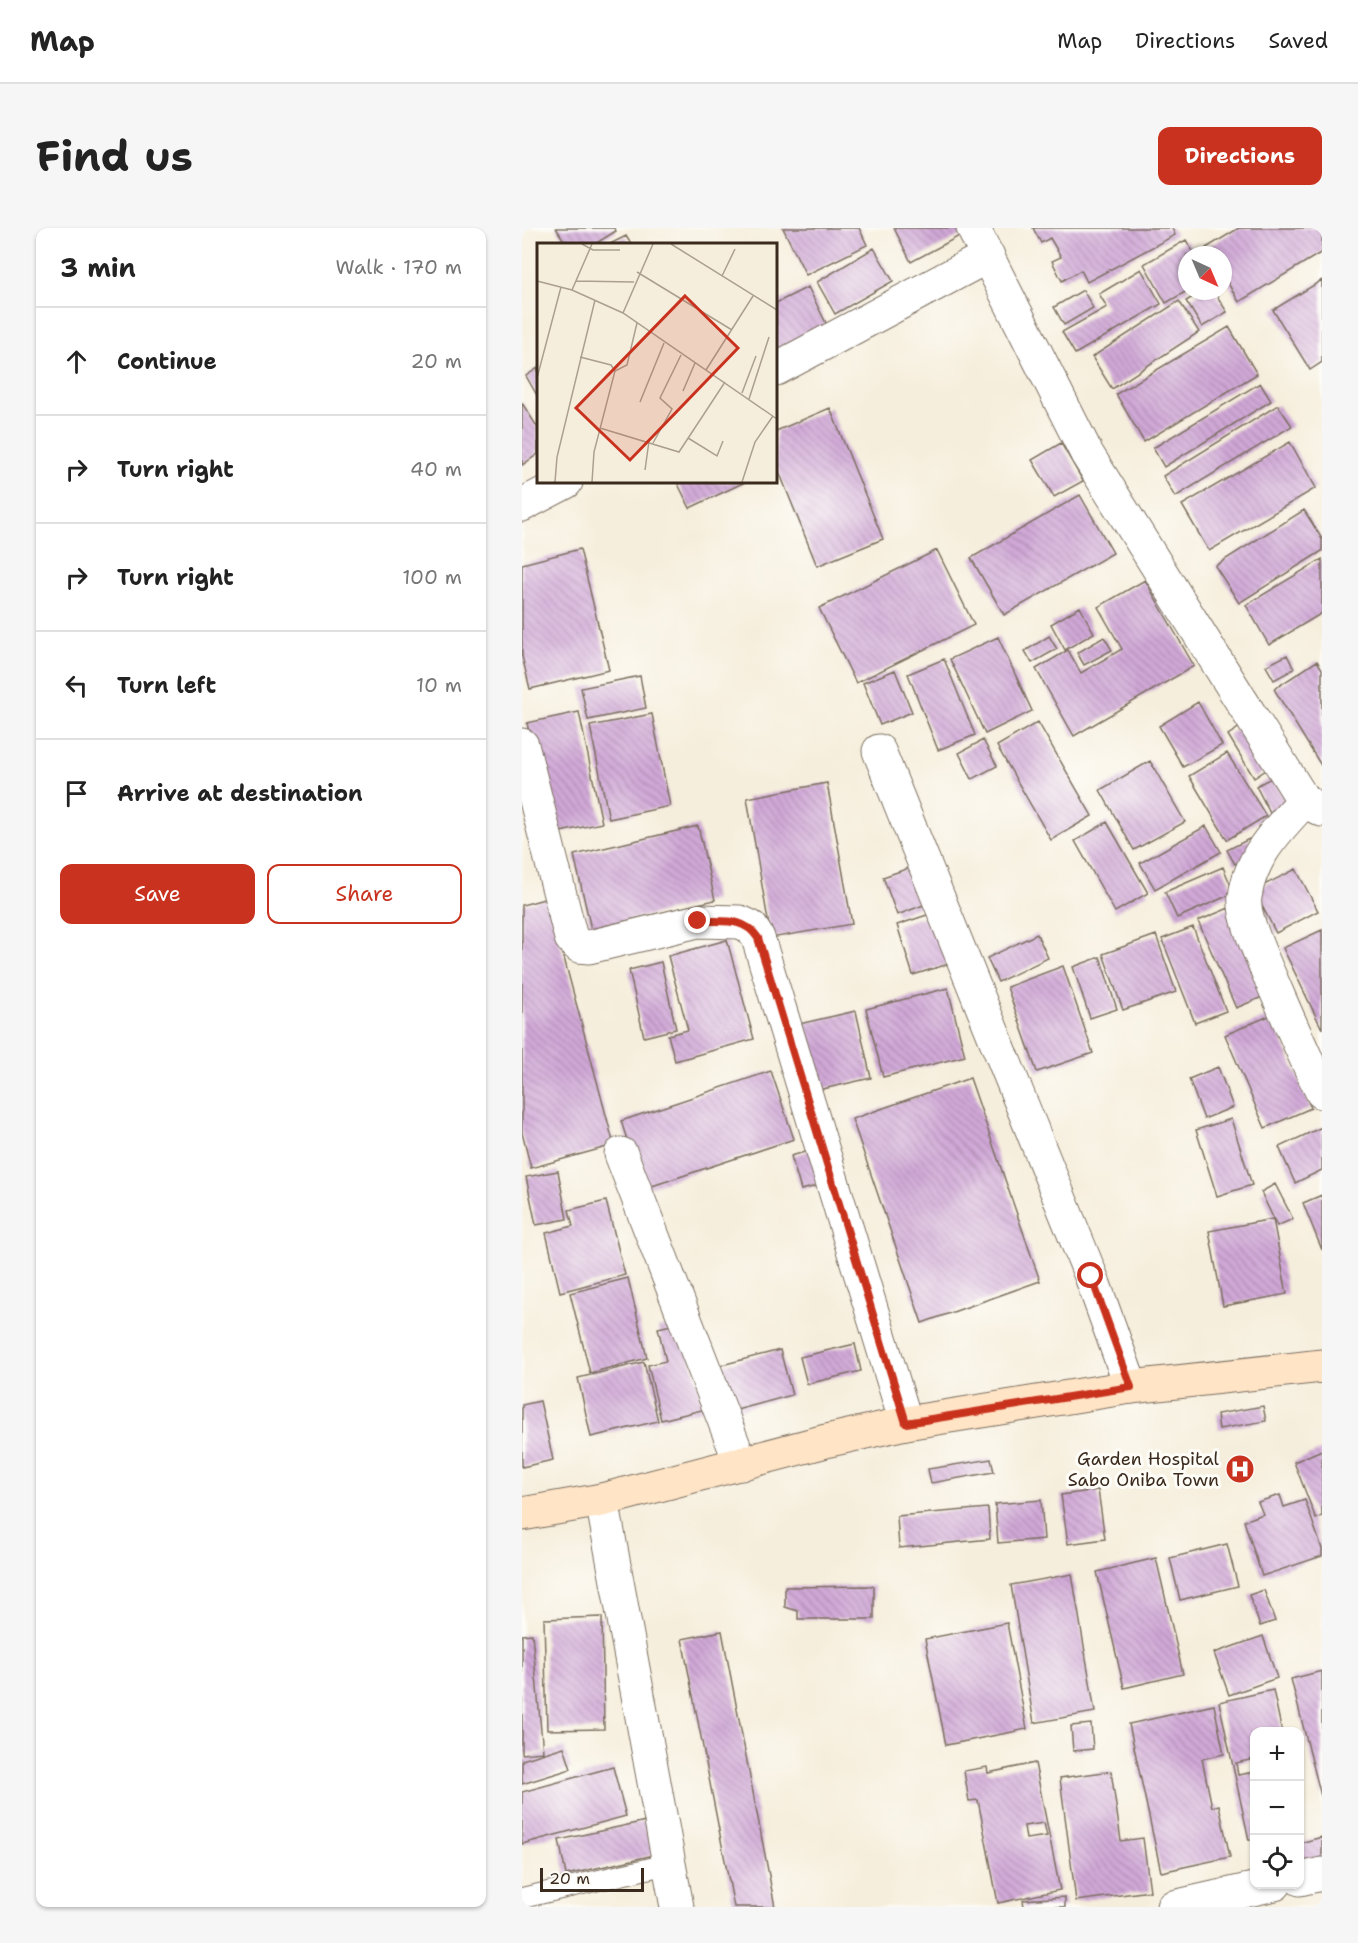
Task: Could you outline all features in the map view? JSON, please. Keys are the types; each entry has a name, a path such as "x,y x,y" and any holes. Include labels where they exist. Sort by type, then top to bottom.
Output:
{"main road":[{"path":"522,1514 602,1500 826,1441 906,1423 1131,1387 1322,1366"}],"street":[{"path":"777,368 981,242 1087,454 1313,806 1278,828 1254,864 1244,899 1252,934 1297,1041 1322,1092"},
{"path":"522,505 564,483"},
{"path":"522,745 571,938 579,946 589,947 698,921 740,922 751,927 758,938 906,1423"},
{"path":"879,751 1091,1276 1131,1387"},
{"path":"621,1154 741,1464"},
{"path":"602,1500 677,1907"},
{"path":"1304,1878 1322,1874"},
{"path":"1173,1907 1253,1889"}],"lane":[{"path":"522,1898 668,1864"}],"building":[{"path":"556,228 614,228 616,231 597,243 565,243"},
{"path":"783,228 859,228 867,245 806,275"},
{"path":"894,228 962,228 965,233 911,262"},
{"path":"1033,228 1172,228 1175,235 1087,282 1081,270 1062,281 1052,261 1061,257 1050,238 1041,243"},
{"path":"1239,228 1322,228 1322,252 1239,302 1232,290 1232,246 1209,246"},
{"path":"626,236 630,243 612,243"},
{"path":"1186,240 1190,246 1178,246 1178,296 1166,303 1144,264"},
{"path":"874,248 893,281 835,314 817,282"},
{"path":"1141,269 1161,304 1075,354 1062,332 1107,307 1099,294"},
{"path":"1322,280 1322,362 1310,370 1273,310"},
{"path":"808,287 827,325 777,350 777,302"},
{"path":"1083,290 1093,308 1064,325 1054,307"},
{"path":"1220,300 1227,312 1202,327 1186,301"},
{"path":"1179,301 1199,332 1112,389 1092,357"},
{"path":"1229,327 1257,374 1144,442 1116,394"},
{"path":"537,369 537,395 526,376"},
{"path":"1260,383 1271,401 1164,467 1153,448"},
{"path":"522,403 537,426 537,455 522,465"},
{"path":"1278,405 1292,426 1175,497 1163,476"},
{"path":"830,408 883,539 817,566 777,466 777,431"},
{"path":"1290,442 1316,488 1209,551 1182,505"},
{"path":"1061,443 1083,481 1054,497 1032,460"},
{"path":"678,483 743,483 690,508"},
{"path":"1080,495 1113,553 1004,615 971,558"},
{"path":"1304,510 1322,539 1322,551 1239,603 1215,566"},
{"path":"580,549 609,670 530,689 522,656 522,564"},
{"path":"937,550 974,625 856,683 819,608"},
{"path":"1322,559 1322,613 1269,645 1246,605"},
{"path":"1145,580 1194,666 1074,736 1036,669 1068,650 1081,673 1122,649 1098,607"},
{"path":"1080,607 1094,633 1065,650 1051,624"},
{"path":"1049,636 1057,649 1032,663 1025,651"},
{"path":"998,637 1032,711 985,734 950,659"},
{"path":"1104,637 1112,650 1084,665 1077,653"},
{"path":"1287,655 1294,669 1274,680 1266,666"},
{"path":"944,659 975,735 938,750 908,674"},
{"path":"1317,661 1322,669 1322,767 1274,689"},
{"path":"895,670 912,712 880,725 863,683"},
{"path":"640,676 646,708 588,720 581,688"},
{"path":"1198,702 1222,745 1183,767 1159,726"},
{"path":"579,712 602,823 551,834 527,723"},
{"path":"652,714 670,806 609,819 590,726"},
{"path":"1038,722 1092,816 1051,840 997,746"},
{"path":"1243,725 1269,768 1254,778 1228,735"},
{"path":"983,740 997,766 972,779 959,753"},
{"path":"1227,753 1266,816 1227,840 1189,776"},
{"path":"1150,761 1185,822 1134,850 1100,790"},
{"path":"1273,777 1291,809 1273,819 1256,786"},
{"path":"827,783 852,924 771,938 747,798"},
{"path":"1107,822 1148,893 1115,912 1075,841"},
{"path":"698,826 715,900 591,929 574,855"},
{"path":"1206,826 1221,852 1155,889 1140,863"},
{"path":"1249,839 1256,853 1235,864 1227,850"},
{"path":"915,866 929,903 897,915 883,877"},
{"path":"1223,867 1234,893 1177,918 1165,892"},
{"path":"1296,869 1318,911 1276,933 1254,890"},
{"path":"548,898 614,1145 531,1168 522,1133 522,905"},
{"path":"1229,908 1267,995 1236,1008 1198,921"},
{"path":"939,911 955,962 913,975 897,925"},
{"path":"1193,927 1226,1011 1195,1023 1162,939"},
{"path":"1322,930 1322,1029 1283,948"},
{"path":"1037,934 1048,958 998,982 987,958"},
{"path":"1156,935 1176,992 1123,1010 1103,954"},
{"path":"727,940 754,1039 675,1061 668,1035 688,1030 668,956"},
{"path":"1100,957 1117,1009 1090,1018 1073,967"},
{"path":"661,962 676,1029 644,1037 629,970"},
{"path":"1063,966 1093,1053 1037,1072 1007,987"},
{"path":"948,988 965,1056 883,1077 866,1009"},
{"path":"856,1011 871,1078 814,1091 799,1024"},
{"path":"1271,1015 1311,1108 1265,1128 1225,1035"},
{"path":"1218,1067 1233,1107 1204,1119 1189,1079"},
{"path":"771,1071 794,1139 643,1189 621,1121"},
{"path":"970,1078 1040,1281 922,1323 852,1119"},
{"path":"1231,1119 1252,1185 1217,1196 1196,1130"},
{"path":"1322,1127 1322,1170 1295,1183 1279,1147"},
{"path":"818,1148 828,1183 801,1190 791,1156"},
{"path":"558,1171 567,1219 536,1225 526,1177"},
{"path":"1275,1184 1293,1219 1277,1226 1261,1192"},
{"path":"1322,1195 1322,1250 1303,1203"},
{"path":"606,1201 625,1275 560,1292 546,1233 573,1226 569,1210"},
{"path":"1273,1219 1287,1294 1223,1306 1209,1231"},
{"path":"628,1278 647,1358 590,1373 570,1293"},
{"path":"680,1323 706,1409 661,1420 648,1365 666,1361 658,1328"},
{"path":"855,1344 861,1371 807,1384 800,1357"},
{"path":"780,1350 792,1395 729,1412 718,1366"},
{"path":"644,1362 658,1421 591,1437 578,1378"},
{"path":"540,1401 553,1460 522,1467 522,1405"},
{"path":"1263,1406 1266,1421 1219,1429 1217,1414"},
{"path":"1322,1450 1322,1516 1316,1519 1294,1462"},
{"path":"991,1459 994,1472 931,1483 928,1469"},
{"path":"1098,1490 1105,1539 1068,1544 1061,1495"},
{"path":"1280,1495 1284,1507 1305,1500 1322,1549 1322,1556 1262,1576 1244,1521 1263,1514 1258,1502"},
{"path":"1041,1500 1044,1539 998,1543 995,1504"},
{"path":"988,1508 990,1539 899,1548 897,1516"},
{"path":"1227,1544 1238,1586 1180,1600 1170,1558"},
{"path":"1156,1558 1183,1674 1124,1688 1097,1572"},
{"path":"1072,1574 1095,1712 1034,1723 1011,1585"},
{"path":"874,1586 874,1619 798,1619 798,1611 785,1607 785,1587"},
{"path":"1264,1590 1275,1621 1260,1626 1249,1595"},
{"path":"602,1617 604,1729 547,1730 544,1619"},
{"path":"1007,1623 1027,1729 946,1745 925,1639"},
{"path":"722,1631 775,1907 734,1907 682,1639"},
{"path":"532,1634 543,1752 522,1754 522,1635"},
{"path":"1263,1636 1277,1678 1229,1695 1214,1653"},
{"path":"1322,1671 1322,1796 1321,1796 1291,1679"},
{"path":"1273,1690 1281,1727 1250,1727 1250,1760 1236,1763 1238,1775 1250,1773 1250,1840 1249,1840 1219,1702"},
{"path":"1214,1705 1224,1754 1202,1759 1212,1807 1219,1805 1230,1857 1161,1872 1129,1724"},
{"path":"1091,1724 1093,1749 1073,1751 1071,1726"},
{"path":"564,1747 571,1769 522,1784 522,1760"},
{"path":"1035,1763 1060,1890 998,1903 978,1800 969,1801 964,1771 987,1767 988,1773","holes":["1044,1823 1047,1836 1026,1839 1024,1826"]},
{"path":"613,1767 626,1816 522,1844 522,1792"},
{"path":"1111,1771 1121,1841 1143,1838 1150,1891 1076,1901 1060,1778"},
{"path":"646,1821 654,1855 566,1875 559,1840"},
{"path":"1322,1837 1322,1860 1304,1866 1304,1842"},
{"path":"1065,1897 1065,1907 1024,1907 1023,1900"}],"place":[{"name":"Garden Hospital Sabo Oniba Town","path":"1240,1469"}],"route":[{"path":"698,921 740,922 751,927 758,938 906,1423 1131,1387 1091,1276"}]}
